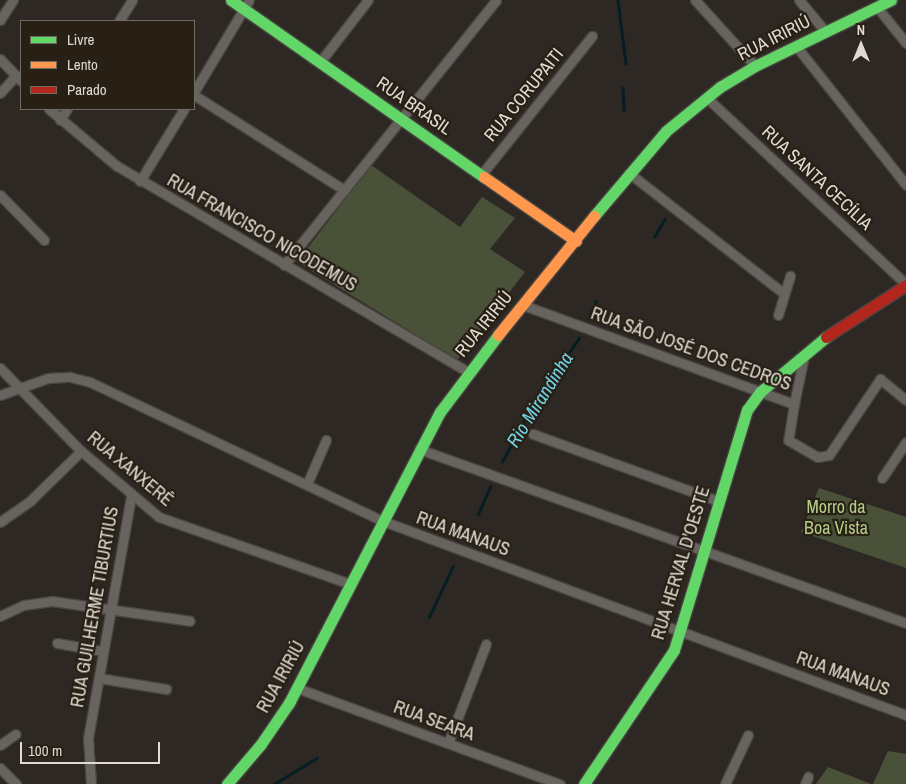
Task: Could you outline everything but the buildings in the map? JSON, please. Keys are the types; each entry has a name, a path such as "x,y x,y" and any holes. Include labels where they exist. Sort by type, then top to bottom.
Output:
{"main road":[{"name":"RUA BRASIL","path":"231,0 247,4 320,62 576,241"},
{"name":"RUA IRIRIÚ","path":"227,784 276,723 297,688 419,449 468,372 576,241 629,172 666,130 706,97 755,66 890,0"},
{"name":"RUA HERVAL D'OESTE","path":"584,784 660,675 682,632 741,421 760,392 805,353 906,284"}],"street":[{"path":"0,20 13,0"},
{"path":"120,20 132,0"},
{"path":"320,62 368,0"},
{"path":"284,265 496,0"},
{"path":"695,0 755,66"},
{"path":"799,0 825,31"},
{"path":"195,92 247,4"},
{"path":"877,7 906,43"},
{"name":"RUA CORUPAITI","path":"481,175 592,36"},
{"path":"796,46 906,185"},
{"path":"0,60 19,78 0,93"},
{"path":"195,95 344,190"},
{"name":"RUA SANTA CECÍLIA","path":"706,97 906,284"},
{"name":"RUA FRANCISCO NICODEMUS","path":"50,110 95,150 140,181 468,372"},
{"path":"60,120 66,110"},
{"path":"140,181 183,110"},
{"path":"629,172 783,293"},
{"path":"0,195 44,240"},
{"path":"778,315 783,293 790,276"},
{"name":"RUA SÃO JOSÉ DOS CEDROS","path":"523,305 794,404 788,440 824,458 829,455 880,380 906,400"},
{"path":"794,404 805,353"},
{"name":"RUA XANXERÊ","path":"0,368 80,450 131,496 177,526 350,584"},
{"name":"RUA MANAUS","path":"0,396 18,388 58,376 90,382 383,521 906,715"},
{"path":"533,434 718,501"},
{"path":"307,484 326,440"},
{"path":"882,478 906,442"},
{"path":"419,449 906,623"},
{"path":"0,522 31,500 80,450"},
{"name":"RUA GUILHERME TIBURTIUS","path":"91,784 87,750 131,496"},
{"path":"0,616 36,602 64,602 190,621"},
{"path":"57,643 103,651"},
{"path":"448,743 486,644"},
{"path":"99,678 166,689"},
{"name":"RUA SEARA","path":"297,688 560,784"},
{"path":"0,745 16,734"},
{"path":"724,784 748,735"},
{"path":"0,768 16,784"}],"green space":[{"path":"371,165 460,227 482,197 515,218 490,249 525,272 457,360 297,262"},
{"name":"Morro da Boa Vista","path":"819,488 906,517 906,568 801,532"},
{"path":"888,751 906,754 906,784 873,784"},
{"path":"828,767 871,784 816,784"}],"waterway":[{"name":"Rio Mirandinha","path":"618,0 626,64"},
{"name":"Rio Mirandinha","path":"623,88 624,110"},
{"name":"Rio Mirandinha","path":"654,237 665,219"},
{"name":"Rio Mirandinha","path":"589,318 596,301"},
{"name":"Rio Mirandinha","path":"502,462 530,409 579,338"},
{"name":"Rio Mirandinha","path":"478,514 490,487"},
{"name":"Rio Mirandinha","path":"429,617 453,566"},
{"name":"Rio Mirandinha","path":"274,784 317,758"}],"traffic: fast":[{"path":"231,0 484,177"},
{"path":"594,216 666,131 720,87 755,66 891,0"},
{"path":"227,784 261,744 289,703 440,412 498,335"},
{"path":"584,784 674,650 747,410 760,392 826,337"}],"traffic: slow":[{"path":"484,177 576,241"},
{"path":"498,335 594,216"}],"traffic: jam":[{"path":"826,337 906,285"}]}
